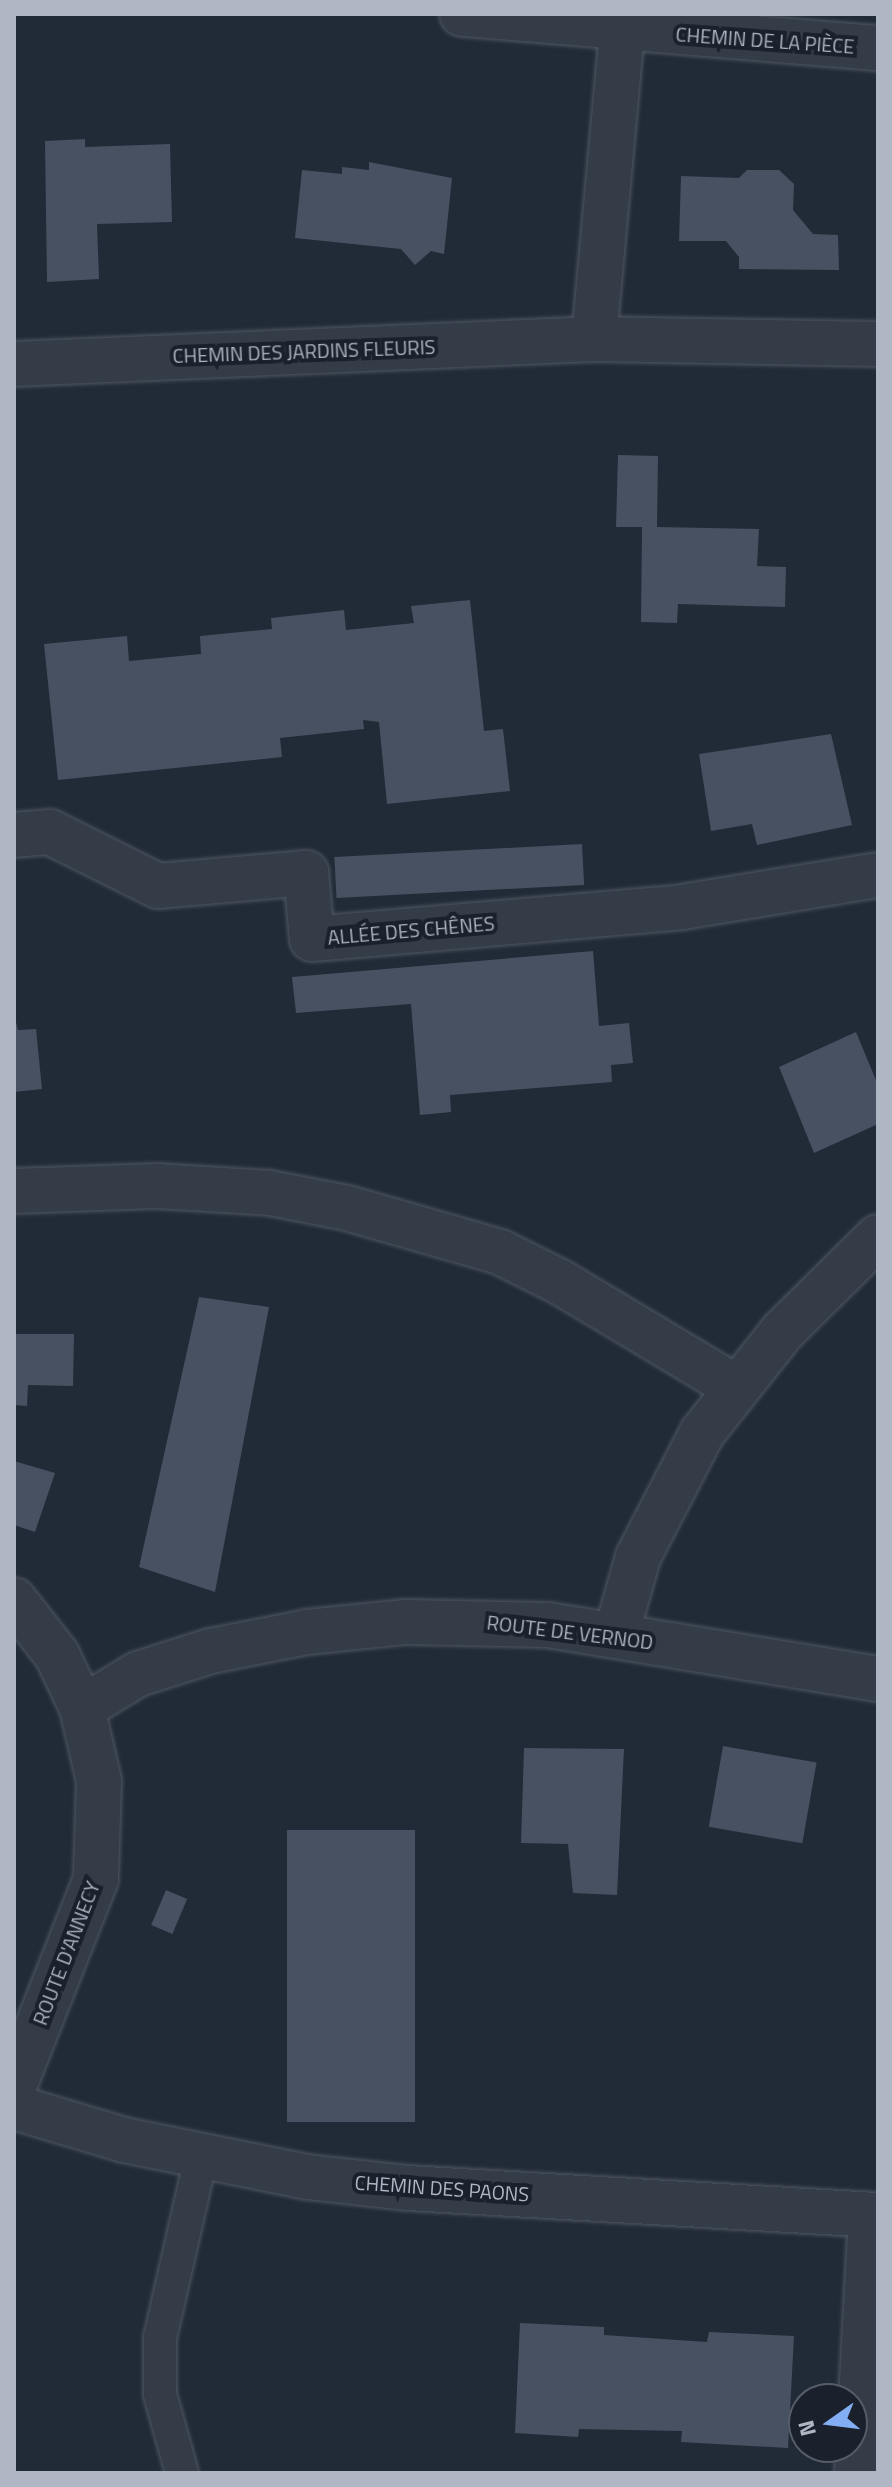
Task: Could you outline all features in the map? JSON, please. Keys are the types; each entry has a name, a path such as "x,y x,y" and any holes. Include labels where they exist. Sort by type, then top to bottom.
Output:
{"street":[{"name":"CHEMIN DE LA PIÈCE","path":"462,14 622,31 878,48"},
{"path":"594,339 622,31"},
{"name":"CHEMIN DES JARDINS FLEURIS","path":"14,364 594,339 878,344"},
{"name":"ALLÉE DES CHÊNES","path":"14,835 50,832 158,886 306,873 312,939 682,907 878,875"},
{"path":"14,1191 157,1186 270,1193 347,1208 500,1252 560,1282 737,1388"},
{"path":"616,1635 644,1545 702,1433 782,1332 878,1237"},
{"name":"ROUTE D'ANNECY","path":"14,1600 57,1655 82,1708 99,1781 96,1879 14,2086"},
{"name":"ROUTE DE VERNOD","path":"82,1708 138,1674 211,1651 307,1632 472,1621 616,1635 878,1679"},
{"name":"CHEMIN DES PAONS","path":"14,2107 201,2158 408,2188 874,2215"},
{"path":"857,2473 874,2215"}],"lane":[{"path":"182,2473 160,2394 160,2338 201,2158"}],"building":[{"path":"85,139 85,147 170,144 172,222 97,224 99,279 47,282 45,141"},
{"path":"369,162 452,178 444,254 431,251 415,265 401,249 295,238 302,170 342,174 342,167 369,170"},
{"path":"747,170 779,170 794,184 793,210 813,234 838,235 839,270 739,269 739,257 726,241 679,241 681,176 739,178"},
{"path":"618,455 658,456 657,527 759,529 757,566 786,567 785,607 678,604 677,623 641,622 642,527 616,527"},
{"path":"470,600 484,731 503,729 510,791 387,804 379,722 363,720 364,729 280,738 282,757 58,780 44,644 127,636 129,661 201,654 200,636 272,629 271,618 344,610 346,630 414,623 411,606"},
{"path":"831,734 852,825 757,845 752,824 711,831 699,754"},
{"path":"582,844 584,885 336,898 334,857"},
{"path":"593,951 599,1026 629,1023 633,1063 611,1065 612,1082 450,1095 451,1112 420,1115 411,1004 296,1013 292,977"},
{"path":"14,1014 18,1030 36,1029 42,1089 14,1092"},
{"path":"856,1032 878,1085 878,1124 814,1153 779,1067"},
{"path":"199,1297 269,1307 215,1592 139,1567"},
{"path":"14,1334 74,1334 73,1386 28,1385 27,1406 14,1405"},
{"path":"14,1461 55,1473 35,1532 14,1525"},
{"path":"723,1746 817,1762 802,1843 709,1827"},
{"path":"524,1748 624,1749 617,1895 573,1893 568,1844 521,1843"},
{"path":"287,1830 415,1830 415,2122 287,2122"},
{"path":"166,1890 187,1899 172,1934 151,1925"},
{"path":"520,2323 604,2327 604,2335 707,2342 709,2332 794,2336 791,2383 788,2383 788,2448 681,2442 682,2431 579,2429 578,2437 515,2433"}]}
